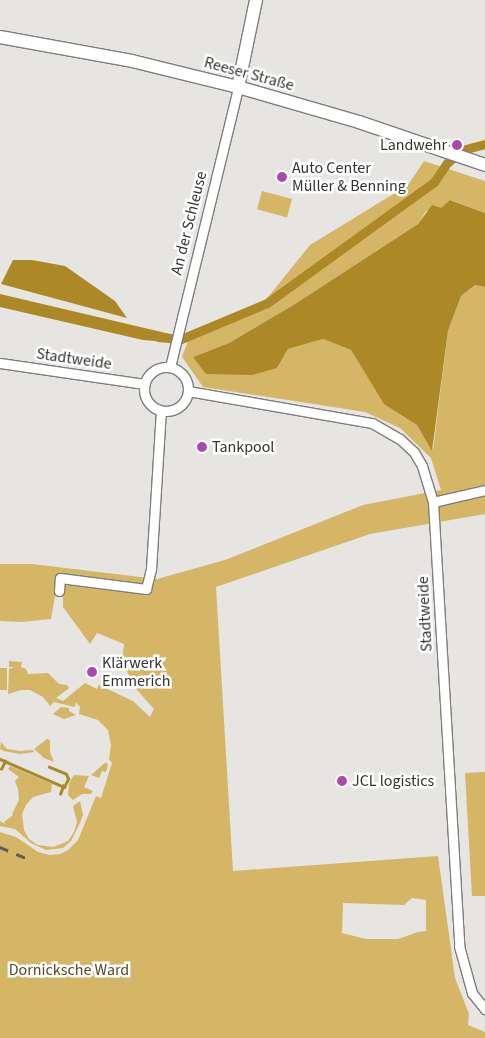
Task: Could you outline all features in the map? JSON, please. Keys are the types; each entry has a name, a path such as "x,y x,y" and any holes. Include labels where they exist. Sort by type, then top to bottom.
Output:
{"main road":[{"path":"238,87 256,0"},
{"name":"Reeser Straße","path":"0,37 132,61 238,87 350,120 485,165"}],"street":[{"name":"An der Schleuse","path":"170,367 178,326 238,87"},
{"name":"Stadtweide","path":"0,363 144,384"},
{"path":"170,367 176,369 186,379 188,391 179,407 174,410 161,411 149,404 145,398 144,384 146,378 157,368 170,367"},
{"name":"Stadtweide","path":"188,391 365,422 386,430 414,452 425,472 433,502 459,946 472,993 485,1009"},
{"path":"59,591 60,578 146,589 151,569 161,411"},
{"path":"433,502 485,490"}],"green space":[{"name":"Dornicksche Ward","path":"424,161 485,181 485,213 451,200 441,208 426,211 418,224 295,304 229,343 193,357 277,368 288,349 323,339 351,350 384,403 417,425 433,450 448,331 461,296 475,285 485,287 485,514 370,534 216,587 233,871 438,856 455,978 469,1014 468,1025 485,1032 485,1038 0,1038 0,832 16,837 38,852 50,855 60,854 68,850 78,840 96,796 101,798 112,763 109,759 111,745 108,730 98,720 79,714 80,707 76,702 75,707 54,702 50,706 43,697 30,690 21,690 8,694 9,669 15,667 9,667 9,661 22,662 21,667 26,669 28,674 48,673 59,684 67,685 69,688 56,698 63,701 85,683 97,689 99,685 133,701 150,717 154,709 137,690 122,662 124,644 97,633 90,644 63,607 63,592 56,591 51,619 22,622 0,621 0,564 32,564 157,579 225,560 363,505 441,490 431,458 400,428 365,412 203,387 182,357 188,341 256,312 310,245 408,185","holes":["412,898 426,900 426,931 398,939 366,939 342,933 343,903 404,905"]},
{"path":"262,191 292,199 287,217 257,209"},
{"path":"0,668 7,668 7,690 0,690"},
{"path":"61,707 69,708 69,711 76,715 64,719 53,714"},
{"path":"47,739 50,740 50,752 54,762 44,758 34,749"},
{"path":"1,742 7,749 33,750 34,752 20,754 4,751 0,749"},
{"path":"106,762 108,765 106,772 102,771 99,778 91,775"},
{"path":"10,766 52,784 51,792 33,797 26,805 22,814 24,830 29,839 38,845 53,847 68,841 74,832 77,822 73,806 80,801 83,815 71,841 63,848 46,850 31,843 15,829 0,826 0,821 5,824 4,822 13,815 19,800 15,781 19,777 8,769"},
{"path":"485,772 485,896 472,896 465,773"},
{"path":"74,775 89,776 84,787 93,791 91,794 82,794 73,800 68,795 69,783"}],"shaded area":[{"path":"450,200 485,213 485,287 475,285 461,296 448,331 432,451 417,425 384,404 351,350 323,339 288,349 277,368 252,375 206,374 193,357 229,343 295,304 418,224 432,205 441,208"},
{"path":"13,260 32,260 65,266 115,301 127,318 1,284"},
{"path":"0,294 170,334 168,342 143,340 0,307"}],"waterway":[{"path":"158,337 181,339 267,303 434,182 447,163 462,150 485,144"},
{"path":"0,759 64,787 68,779 66,774 49,767"},
{"path":"1,769 5,761"},
{"path":"60,794 63,786"}],"railway":[{"path":"0,847 26,858"}],"place":[{"name":"Landwehr","path":"457,145"},
{"name":"Auto Center Müller & Benning","path":"282,177"},
{"name":"Tankpool","path":"202,447"},
{"name":"Klärwerk Emmerich","path":"92,672"},
{"name":"JCL logistics","path":"342,781"}]}
